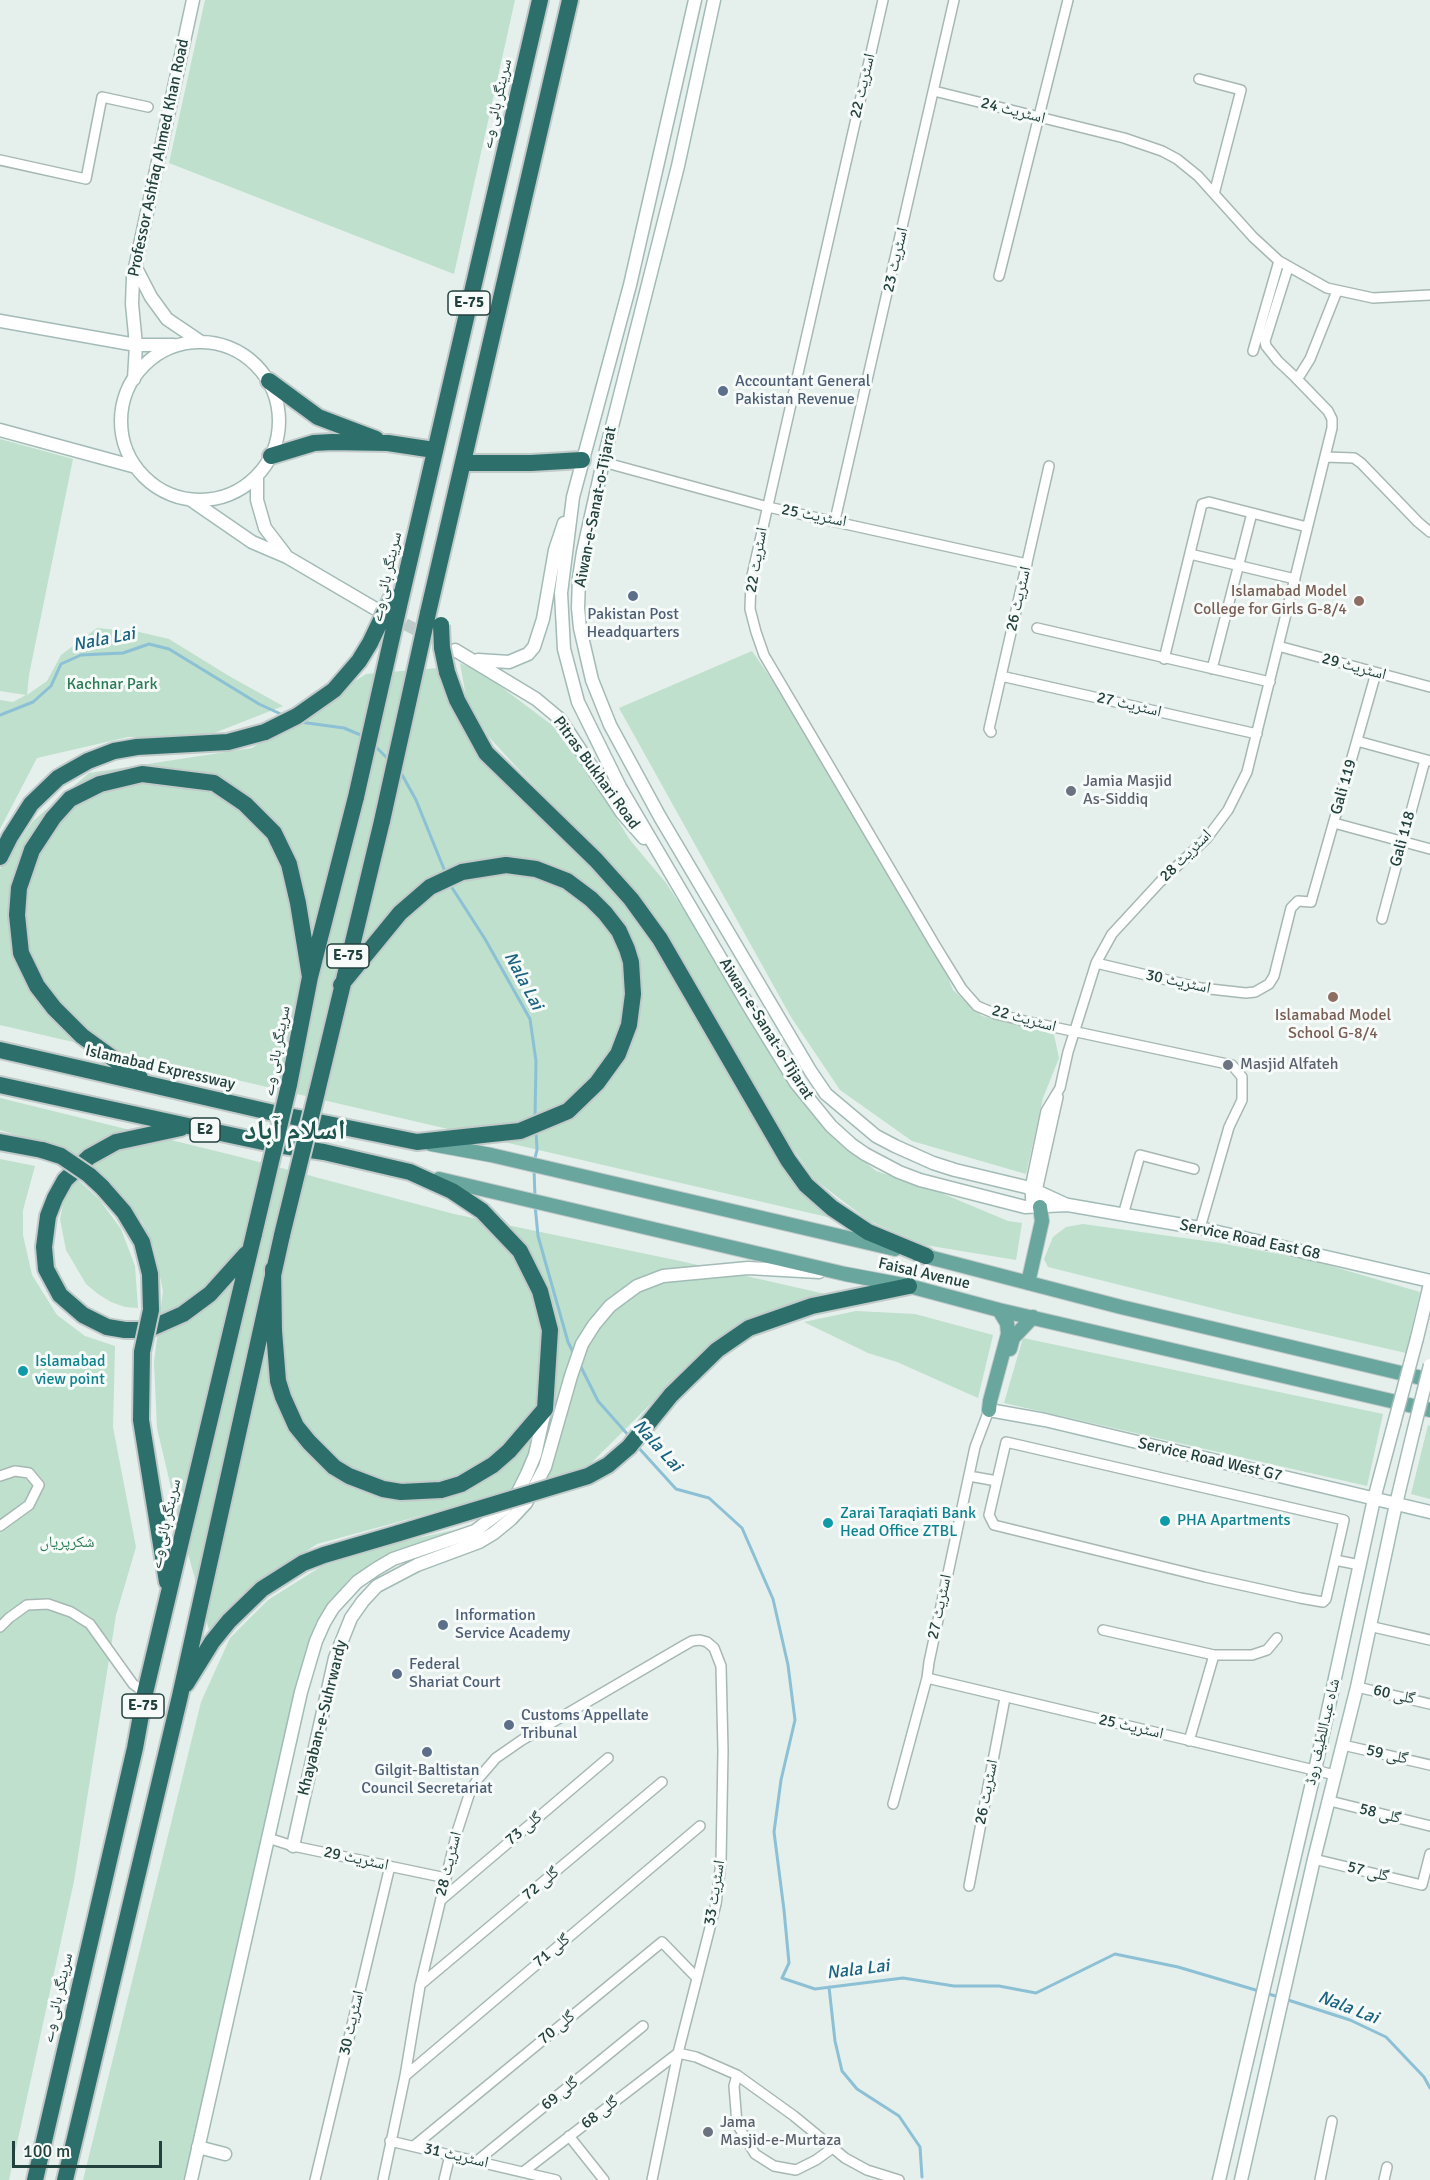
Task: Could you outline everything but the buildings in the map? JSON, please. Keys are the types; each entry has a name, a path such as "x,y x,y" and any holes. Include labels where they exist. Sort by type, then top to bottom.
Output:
{"highway":[{"name":"سرینگر ہائی وے","path":"35,2180 135,1748 145,1693 289,1085 310,976 356,797 396,601 409,563 540,0"},
{"name":"E-75","path":"65,2180 180,1696 273,1269 382,821 437,570 570,0"},
{"path":"268,381 318,417 388,443"},
{"path":"271,456 315,443 388,443 434,450"},
{"path":"463,463 582,460"},
{"path":"437,570 442,648 447,672 457,700 486,753 596,860 631,899 660,939 788,1160 806,1185 832,1208 868,1232 926,1256"},
{"path":"0,857 31,804 58,778 88,761 114,751 137,747 228,742 265,732 297,716 334,690 358,661 396,601"},
{"path":"148,1084 82,1036 54,1008 37,986 21,954 17,915 19,888 32,850 53,818 70,799 100,784 142,774 214,783 245,804 274,833 290,864 310,976"},
{"name":"Islamabad Expressway","path":"0,1050 274,1113 417,1142 520,1131 568,1111 597,1083 618,1054 629,1025 633,994 631,962 619,931 591,899 567,881 552,874 506,865 476,868 430,887 400,913 341,985"},
{"name":"E2","path":"0,1085 277,1145 324,1152 410,1173"},
{"path":"188,1126 116,1142 89,1157 65,1180 48,1216 44,1247 46,1269 60,1295 82,1315 107,1327 147,1330 183,1314 210,1294 252,1242"},
{"path":"0,1142 62,1156 89,1175 124,1212 142,1242 150,1274 151,1310 142,1352 141,1420 169,1592"},
{"path":"273,1269 278,1381 296,1426 334,1467 349,1476 383,1489 401,1492 441,1490 460,1484 493,1466 510,1451 545,1409 550,1330 540,1291 520,1251 482,1211 452,1191 410,1173"},
{"path":"180,1696 212,1642 242,1606 262,1589 303,1563 588,1476 608,1465 630,1447 671,1395 717,1350 749,1328 812,1306 909,1286"}],"main road":[{"name":"Professor Ashfaq Ahmed Khan Road","path":"136,345 132,291 193,0"},
{"name":"Aiwan-e-Sanat-o-Tijarat","path":"695,0 631,279 573,497 561,593 564,649 571,680 592,733 620,788 796,1083 831,1126 852,1145 898,1172 920,1180 1025,1208 1068,1206"},
{"name":"Aiwan-e-Sanat-o-Tijarat","path":"714,0 678,166 603,462 580,570 579,628 592,680 610,725 660,817 826,1094 876,1136 933,1163 1034,1190 1068,1206"},
{"path":"136,268 150,297 167,319 201,342"},
{"path":"0,321 136,345 179,345 201,342 224,346 245,356 254,363 268,381 278,405 279,431 271,456 257,476 243,488 226,496 209,500 190,500 160,489 136,468 124,444 121,417 125,397 134,379 153,358 179,345"},
{"path":"134,379 136,345"},
{"path":"0,430 136,468"},
{"path":"257,476 257,500 265,528 287,557"},
{"path":"474,660 509,662 528,654 534,647 543,619 555,550 573,497"},
{"path":"190,500 252,542 287,557 374,608"},
{"name":"Pitras Bukhari Road","path":"455,650 536,699 560,719 622,813 669,868"},
{"path":"592,733 610,725"},
{"name":"Faisal Avenue","path":"417,1142 491,1155 926,1256 1028,1283 1430,1380"},
{"name":"Faisal Avenue","path":"410,1173 844,1274 909,1286 999,1310 1430,1410"},
{"path":"969,1193 974,1175"},
{"name":"Service Road East G8","path":"1068,1206 1200,1228 1430,1283"},
{"path":"1028,1283 1042,1221 1036,1207"},
{"name":"Khayaban-e-Suhrwardy","path":"293,1846 335,1658 351,1618 377,1586 398,1574 479,1542 511,1519 526,1503 545,1467 582,1344 610,1306 637,1286 663,1276 748,1268 844,1274"},
{"name":"شاہ عبداللطیف روڈ","path":"1219,2180 1315,1770 1374,1499 1430,1283"},
{"path":"989,1410 1008,1334 1007,1323 999,1310"},
{"path":"989,1410 995,1400 1013,1338 1033,1317"},
{"name":"شاہ عبداللطیف روڈ","path":"1241,2180 1314,1859 1357,1687 1396,1503 1430,1365"},
{"name":"Khayaban-e-Suhrwardy","path":"191,2180 301,1692 316,1641 333,1608 357,1582 393,1559 474,1531 504,1509 518,1492 535,1455 545,1409"},
{"name":"Service Road West G7","path":"989,1410 1045,1420 1430,1512"},
{"path":"198,2147 225,2154"}],"street":[{"name":"اسٹریٹ 22","path":"883,0 751,580 750,609 764,655 962,989 977,1006 996,1014 1232,1065 1242,1077 1242,1100 1230,1127 1200,1228"},
{"name":"اسٹریٹ 23","path":"835,520 954,0"},
{"path":"999,276 1068,0"},
{"path":"1199,79 1240,90 1214,194"},
{"name":"اسٹریٹ 24","path":"934,92 1124,138 1162,151 1177,159 1198,176 1241,225 1279,261 1327,288 1373,298 1429,292"},
{"path":"0,160 86,179 102,97 148,107"},
{"path":"1252,351 1279,261"},
{"path":"1288,268 1265,341 1266,346 1278,361 1294,377 1300,375 1310,359 1337,291"},
{"name":"اسٹریٹ 28","path":"1034,1190 1046,1111 1060,1088 1096,963 1112,934 1160,882 1207,838 1228,810 1246,772 1332,428 1332,419 1328,411 1294,377"},
{"path":"1324,457 1354,458 1430,532"},
{"name":"اسٹریٹ 25","path":"603,462 768,507 1027,564"},
{"name":"اسٹریٹ 26","path":"991,732 989,729 1049,466"},
{"path":"1164,659 1204,502 1307,527"},
{"path":"1212,669 1252,513"},
{"path":"1190,554 1294,579"},
{"path":"1037,628 1269,682"},
{"name":"اسٹریٹ 29","path":"1278,646 1430,687"},
{"name":"Gali 119","path":"1261,990 1274,976 1291,908 1298,901 1311,902 1376,673"},
{"name":"اسٹریٹ 27","path":"1001,676 1257,734"},
{"path":"1358,741 1427,760"},
{"name":"Gali 118","path":"1382,919 1427,760"},
{"path":"1334,823 1430,849"},
{"name":"اسٹریٹ 30","path":"1096,963 1202,988 1246,993 1261,990"},
{"path":"1123,1215 1140,1155 1194,1169"},
{"path":"1034,1190 1036,1207"},
{"name":"اسٹریٹ 27","path":"893,1804 927,1678 975,1447 989,1410"},
{"path":"1006,1442 1344,1520 1329,1589 1323,1602 1205,1577 994,1525 989,1515 997,1481 1006,1442"},
{"path":"0,1476 15,1471 29,1473 39,1485 29,1505 0,1526"},
{"path":"969,1476 997,1481"},
{"path":"1335,1560 1360,1564"},
{"path":"0,1627 27,1605 48,1604 71,1612 90,1624 133,1684 145,1693"},
{"path":"1369,1626 1430,1640"},
{"path":"1103,1630 1214,1655 1252,1654 1267,1650 1277,1638"},
{"name":"اسٹریٹ 33","path":"652,2180 678,2053 716,1904 721,1862 723,1751 721,1666 718,1654 706,1642 692,1641 672,1653"},
{"name":"اسٹریٹ 28","path":"383,2180 405,2076 420,1986 464,1807 470,1792 486,1768 522,1740 672,1653"},
{"path":"1189,1741 1214,1655"},
{"name":"اسٹریٹ 25","path":"927,1678 1335,1775"},
{"name":"گلی 60","path":"1357,1687 1430,1704"},
{"name":"اسٹریٹ 26","path":"969,1887 1005,1698"},
{"name":"گلی 59","path":"1343,1745 1430,1765"},
{"name":"گلی 73","path":"441,1900 608,1758"},
{"name":"گلی 72","path":"420,1986 662,1782"},
{"name":"گلی 58","path":"1330,1801 1430,1826"},
{"name":"گلی 71","path":"405,2076 700,1827"},
{"name":"اسٹریٹ 29","path":"268,1838 293,1846 446,1878"},
{"name":"گلی 57","path":"1314,1859 1422,1885 1430,1854"},
{"name":"اسٹریٹ 30","path":"315,2180 390,1866"},
{"name":"گلی 70","path":"414,2146 662,1942 697,1978"},
{"name":"گلی 69","path":"477,2161 643,2026"},
{"path":"678,2053 696,2056 737,2075 834,2147 845,2158 883,2178 899,2180"},
{"name":"گلی 68","path":"523,2172 678,2053"},
{"path":"737,2075 734,2086 737,2124 755,2154 774,2166 796,2170 816,2160 834,2147"},
{"path":"1320,2180 1332,2121"},
{"path":"570,2136 604,2180"},
{"name":"اسٹریٹ 31","path":"390,2141 556,2180"},
{"path":"444,2180 450,2155"},
{"path":"1384,2180 1387,2167"},
{"path":"511,2180 513,2170"}],"green space":[{"path":"205,0 515,0 454,274 169,163"},
{"name":"Kachnar Park","path":"0,439 73,459 29,675 27,695 47,681 61,655 97,628 139,632 169,639 283,706 204,737 128,737 37,758 0,829 0,700 13,702 26,695 0,691"},
{"path":"752,651 785,699 935,945 953,990 982,1016 1054,1035 1059,1058 1043,1098 1026,1174 912,1141 840,1090 791,1017 619,708"},
{"path":"460,663 484,674 552,725 587,772 630,840 666,883 830,1133 876,1171 934,1190 1008,1221 1022,1223 1016,1260 925,1245 869,1221 814,1179 778,1127 711,1009 621,875 489,737 466,697"},
{"path":"438,668 466,734 518,798 586,860 645,928 780,1164 814,1203 836,1219 0,1025 0,869 33,821 89,773 252,748 366,674"},
{"path":"0,1098 240,1157 454,1214 834,1296 769,1313 711,1344 582,1472 317,1544 242,1594 209,1630 178,1517 157,1428 154,1362 163,1291 154,1247 143,1223 129,1203 107,1179 70,1152 0,1130"},
{"name":"شکرپریاں","path":"0,1159 35,1166 23,1210 23,1235 32,1275 57,1315 85,1336 115,1346 113,1427 136,1547 116,1615 74,1881 9,2180 0,2180"},
{"path":"76,1178 99,1199 121,1229 135,1266 138,1308 125,1307 98,1294 86,1284 66,1250 60,1219 65,1195"},
{"path":"1083,1224 1220,1243 1314,1261 1420,1292 1406,1353 1048,1267 1044,1259 1053,1237 1066,1227"},
{"path":"856,1311 915,1314 993,1335 978,1398 897,1362 868,1353 804,1322"},
{"path":"1023,1338 1383,1414 1367,1486 1004,1403"},
{"path":"1428,1425 1430,1426 1430,1499 1411,1494"},
{"path":"476,1525 391,1553 350,1578 324,1611 186,2180 83,2180 201,1702 230,1638 268,1600 322,1566 396,1543"}],"waterway":[{"name":"Nala Lai","path":"0,715 33,702 51,686 61,664 81,655 123,653 149,644 169,649 259,704 285,716"},
{"name":"Nala Lai","path":"300,722 344,728 363,736"},
{"name":"Nala Lai","path":"375,746 389,760"},
{"name":"Nala Lai","path":"400,771 416,800 446,874"},
{"name":"Nala Lai","path":"449,883 485,939 530,1019 536,1061 535,1118"},
{"name":"Nala Lai","path":"534,1162 537,1150 536,1130"},
{"name":"Nala Lai","path":"534,1169 535,1198"},
{"name":"Nala Lai","path":"535,1205 538,1236 568,1342 574,1354"},
{"name":"Nala Lai","path":"579,1363 598,1401 629,1436"},
{"name":"Nala Lai","path":"637,1446 676,1489 709,1498 742,1528 773,1599 788,1665 795,1720 781,1780 774,1832 789,1963 782,1978 815,1989 903,1978 954,1986 999,1986 1036,1993 1115,1954 1178,1967 1259,1991"},
{"path":"829,1987 835,2041 842,2071 857,2089 899,2116 920,2147 922,2177"},
{"name":"Nala Lai","path":"1265,1993 1279,1997"},
{"name":"Nala Lai","path":"1285,1999 1350,2020 1386,2037 1424,2077 1430,2088"}],"tunnel":[{"path":"389,616 430,637"}],"place":[{"name":"Accountant General Pakistan Revenue","path":"723,391"},
{"name":"Pakistan Post Headquarters","path":"633,596"},
{"name":"Islamabad Model College for Girls G-8/4","path":"1359,601"},
{"name":"Jamia Masjid As-Siddiq","path":"1071,791"},
{"name":"Islamabad Model School G-8/4","path":"1333,997"},
{"name":"Masjid Alfateh","path":"1228,1065"},
{"name":"Islamabad view point","path":"23,1371"},
{"name":"PHA Apartments","path":"1165,1521"},
{"name":"Zarai Taraqiati Bank Head Office ZTBL","path":"828,1523"},
{"name":"Information Service Academy","path":"443,1625"},
{"name":"Federal Shariat Court","path":"397,1674"},
{"name":"Customs Appellate Tribunal","path":"509,1725"},
{"name":"Gilgit-Baltistan Council Secretariat","path":"427,1752"},
{"name":"Jama Masjid-e-Murtaza","path":"708,2132"}],"district":[{"name":"اسلام آباد","path":"295,1132"}]}
